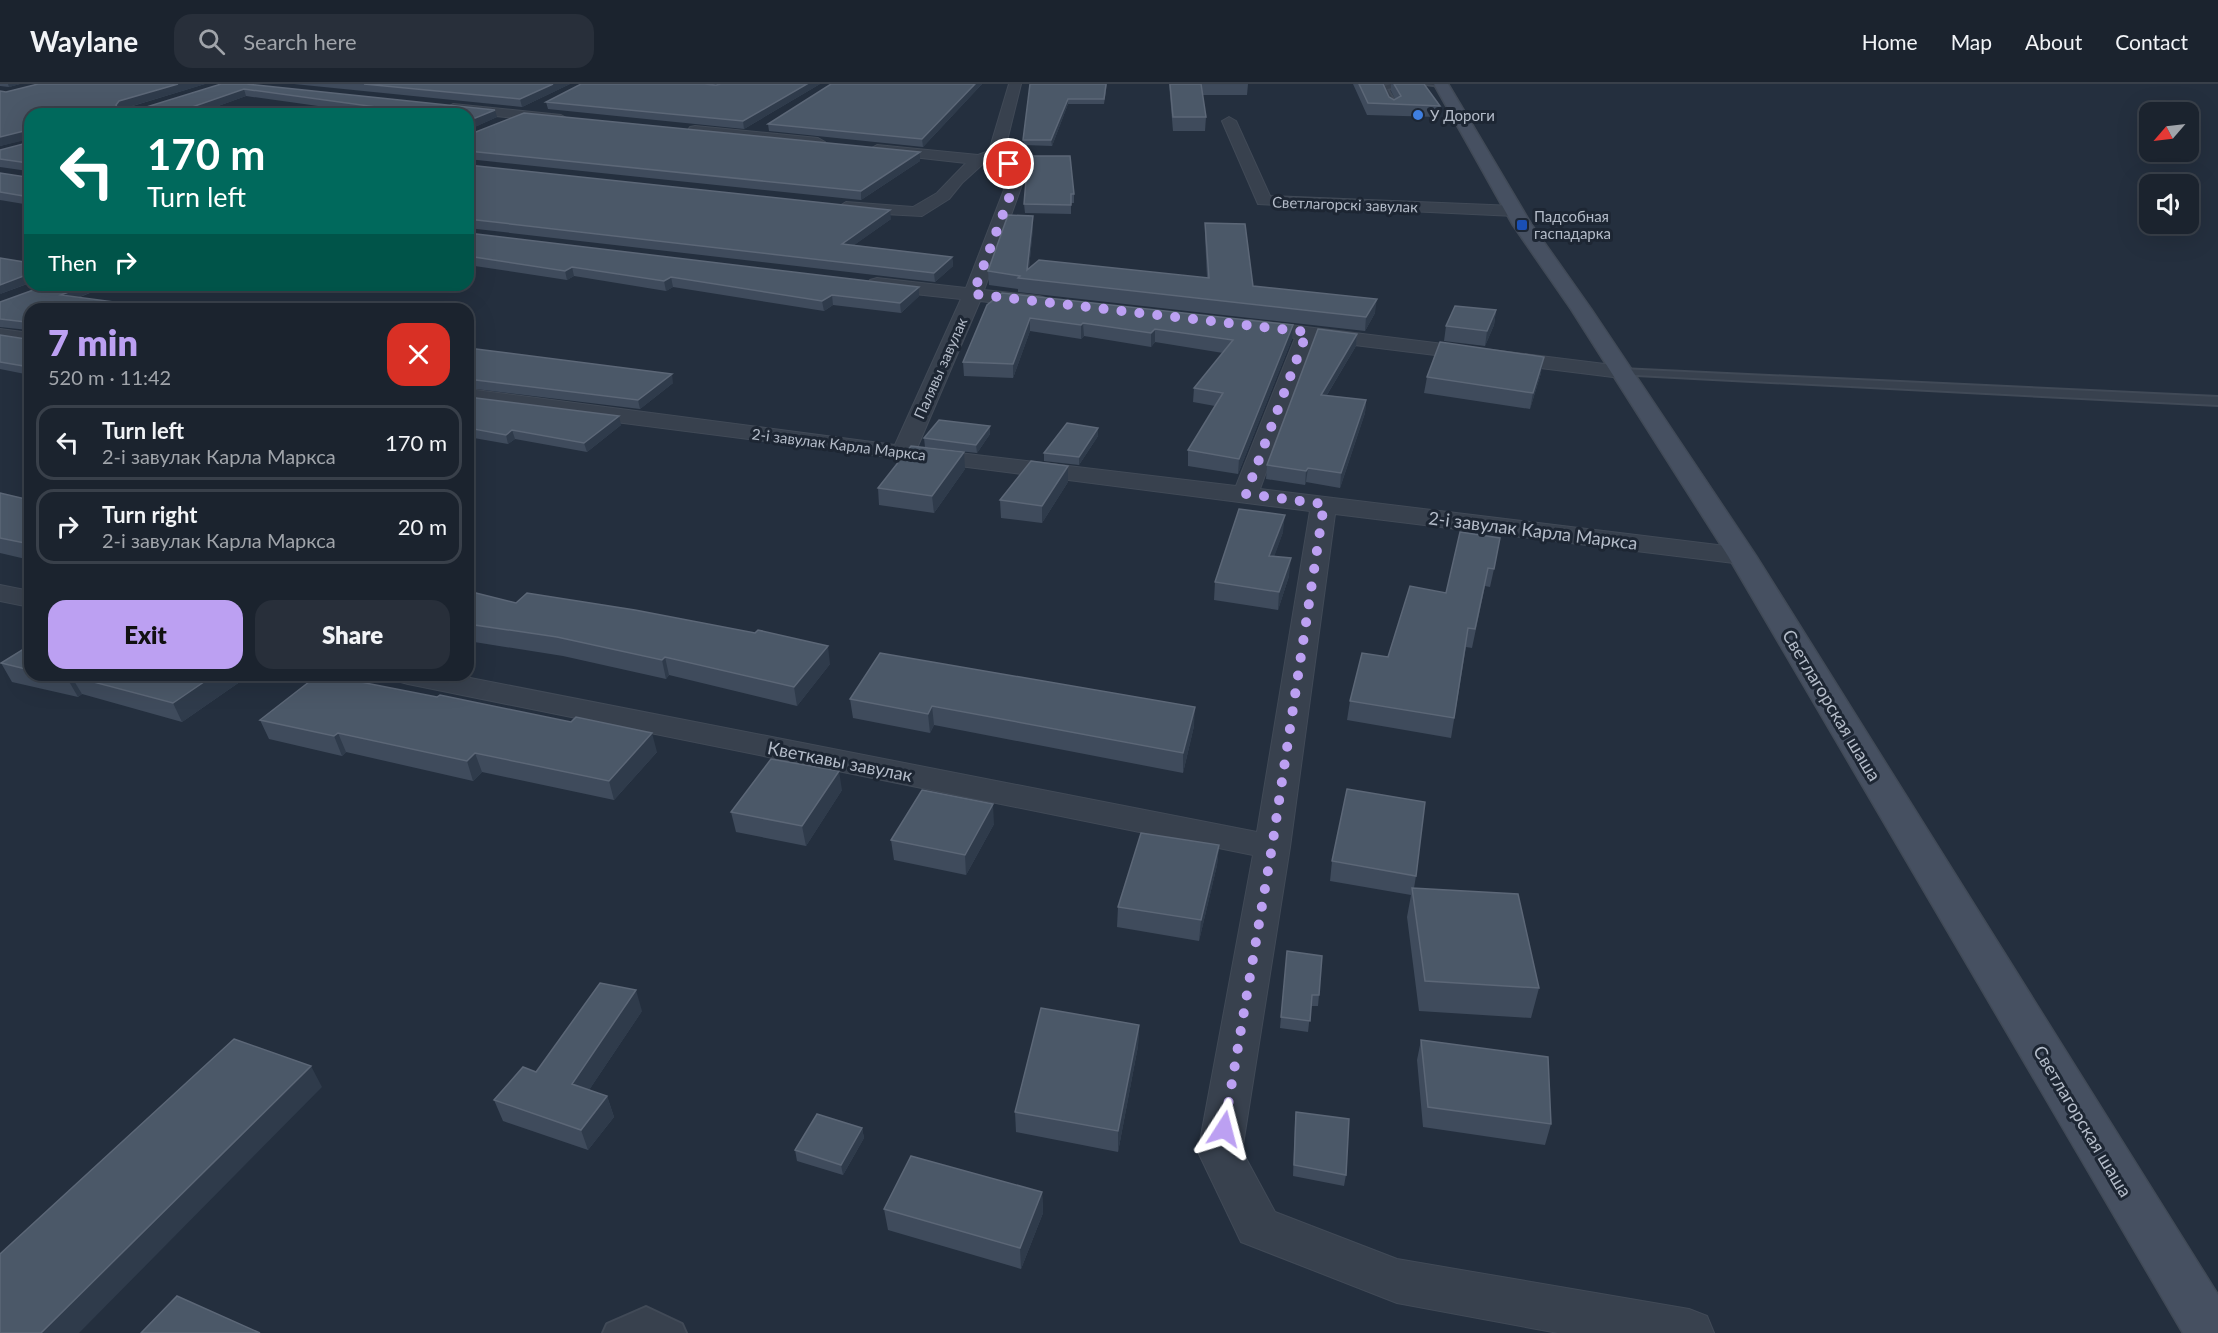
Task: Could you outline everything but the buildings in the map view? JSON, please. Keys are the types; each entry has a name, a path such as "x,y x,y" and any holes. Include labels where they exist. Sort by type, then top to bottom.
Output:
{"main road":[{"name":"Светлагорская шаша","path":"1441,84 1515,211 1742,556 2212,1333"}],"street":[{"path":"827,205 916,212 943,196 956,180 980,160 996,154 1015,84"},
{"path":"489,128 542,105"},
{"path":"438,106 456,108"},
{"path":"474,110 578,120"},
{"name":"Светлагорскі завулак","path":"1228,121 1264,201 1515,211"},
{"path":"749,135 773,122"},
{"path":"680,129 830,144"},
{"path":"864,147 980,160"},
{"name":"Палявы завулак","path":"903,453 973,294 1015,182 1009,164 996,154"},
{"path":"860,282 1053,304"},
{"path":"1226,323 1622,372"},
{"path":"1246,494 1307,332"},
{"path":"0,335 24,338"},
{"name":"2-і завулак Карла Маркса","path":"474,397 903,453 1742,556"},
{"path":"1324,504 1272,847 1220,1152 1258,1227 1397,1281 1689,1333"},
{"path":"0,593 24,598"},
{"name":"Кветкавы завулак","path":"438,681 1272,847"}],"lane":[{"path":"1394,107 1383,87 1411,84"},
{"path":"1428,84 1441,84"},
{"path":"1622,372 2218,401"},
{"path":"616,1333 646,1319 673,1333"}],"place":[{"name":"У Дороги","path":"1418,115"},
{"name":"Падсобная гаспадарка","path":"1522,225"}],"route":[{"path":"1009,164 1015,182 973,294 1307,332 1246,494 1324,504 1272,847 1224,1129"}]}
